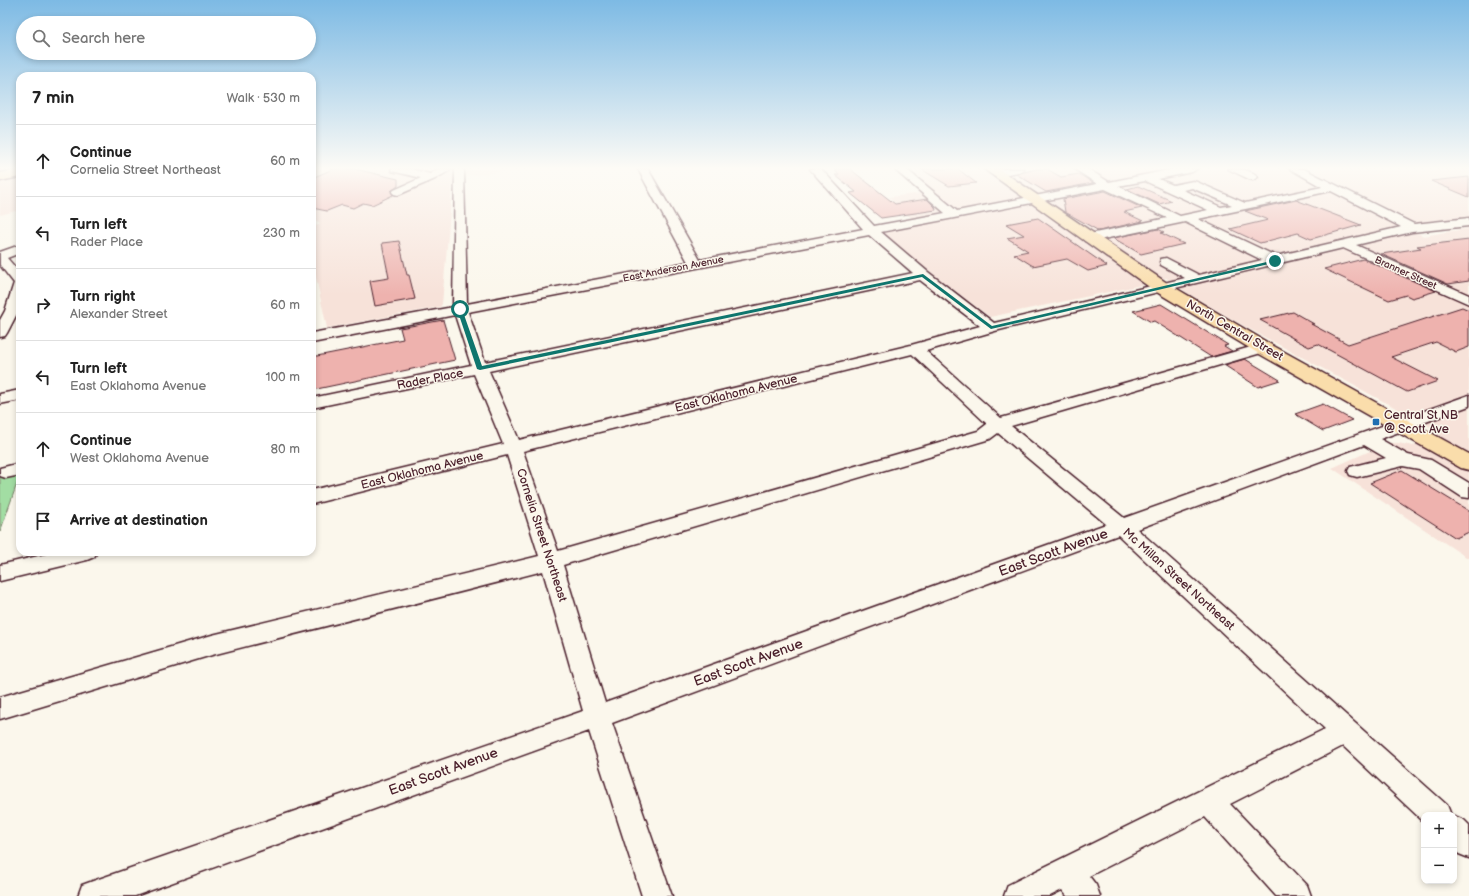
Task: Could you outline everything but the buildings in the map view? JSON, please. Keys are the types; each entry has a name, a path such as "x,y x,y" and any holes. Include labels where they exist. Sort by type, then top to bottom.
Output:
{"main road":[{"name":"North Central Street","path":"1050,211 1161,288 1461,459"}],"street":[{"name":"Cornelia Street Northeast","path":"458,211 460,309 480,369 513,447 551,561 597,717 657,896"},
{"path":"666,211 696,264"},
{"path":"853,211 871,230 923,275 991,328"},
{"path":"950,211 955,215"},
{"name":"East Anderson Avenue","path":"316,337 977,211"},
{"path":"1164,211 1275,261"},
{"path":"1089,238 1219,211"},
{"path":"1378,211 1412,228"},
{"name":"East Oklahoma Avenue","path":"316,496 915,349 991,328 1344,244 1412,228 1469,222"},
{"name":"Branner Street","path":"1344,244 1469,300"},
{"path":"16,251 0,257 16,276"},
{"path":"1166,262 1197,279"},
{"name":"Rader Place","path":"316,402 923,275"},
{"path":"1444,289 1469,285"},
{"path":"0,333 12,311 16,296"},
{"path":"0,708 212,645 551,561 984,435 998,424 1264,348"},
{"name":"Mc Millan Street Northeast","path":"915,349 998,424 1122,527 1434,812"},
{"path":"0,399 16,396"},
{"name":"East Scott Avenue","path":"93,896 597,717 1367,439 1469,400"},
{"path":"1367,439 1399,457 1429,462 1461,459"},
{"path":"1357,471 1399,457"},
{"path":"1429,462 1469,492"},
{"path":"0,573 70,556"},
{"path":"1019,896 1346,732"},
{"path":"1208,800 1296,896"},
{"path":"1457,833 1469,844"},
{"path":"1067,871 1085,896"}],"shaded area":[{"path":"0,211 16,211 16,211 0,215"},
{"path":"316,211 450,211 442,304 440,307 327,328 316,277 316,226 320,225 319,222 316,221"},
{"path":"903,211 1370,211 1424,236 1469,228 1469,559 1332,468 1388,443 1413,446 1440,432 1244,326 1189,294 1166,278 1137,286 990,317 884,237 876,227 912,219"},
{"path":"1391,211 1469,211 1469,218 1422,224 1413,222"}],"green space":[{"path":"16,470 16,486 0,532 0,474"}],"place":[{"name":"Central St NB @ Scott Ave","path":"1376,422"}],"route":[{"path":"460,309 480,369 923,275 991,328 1275,261"}]}
